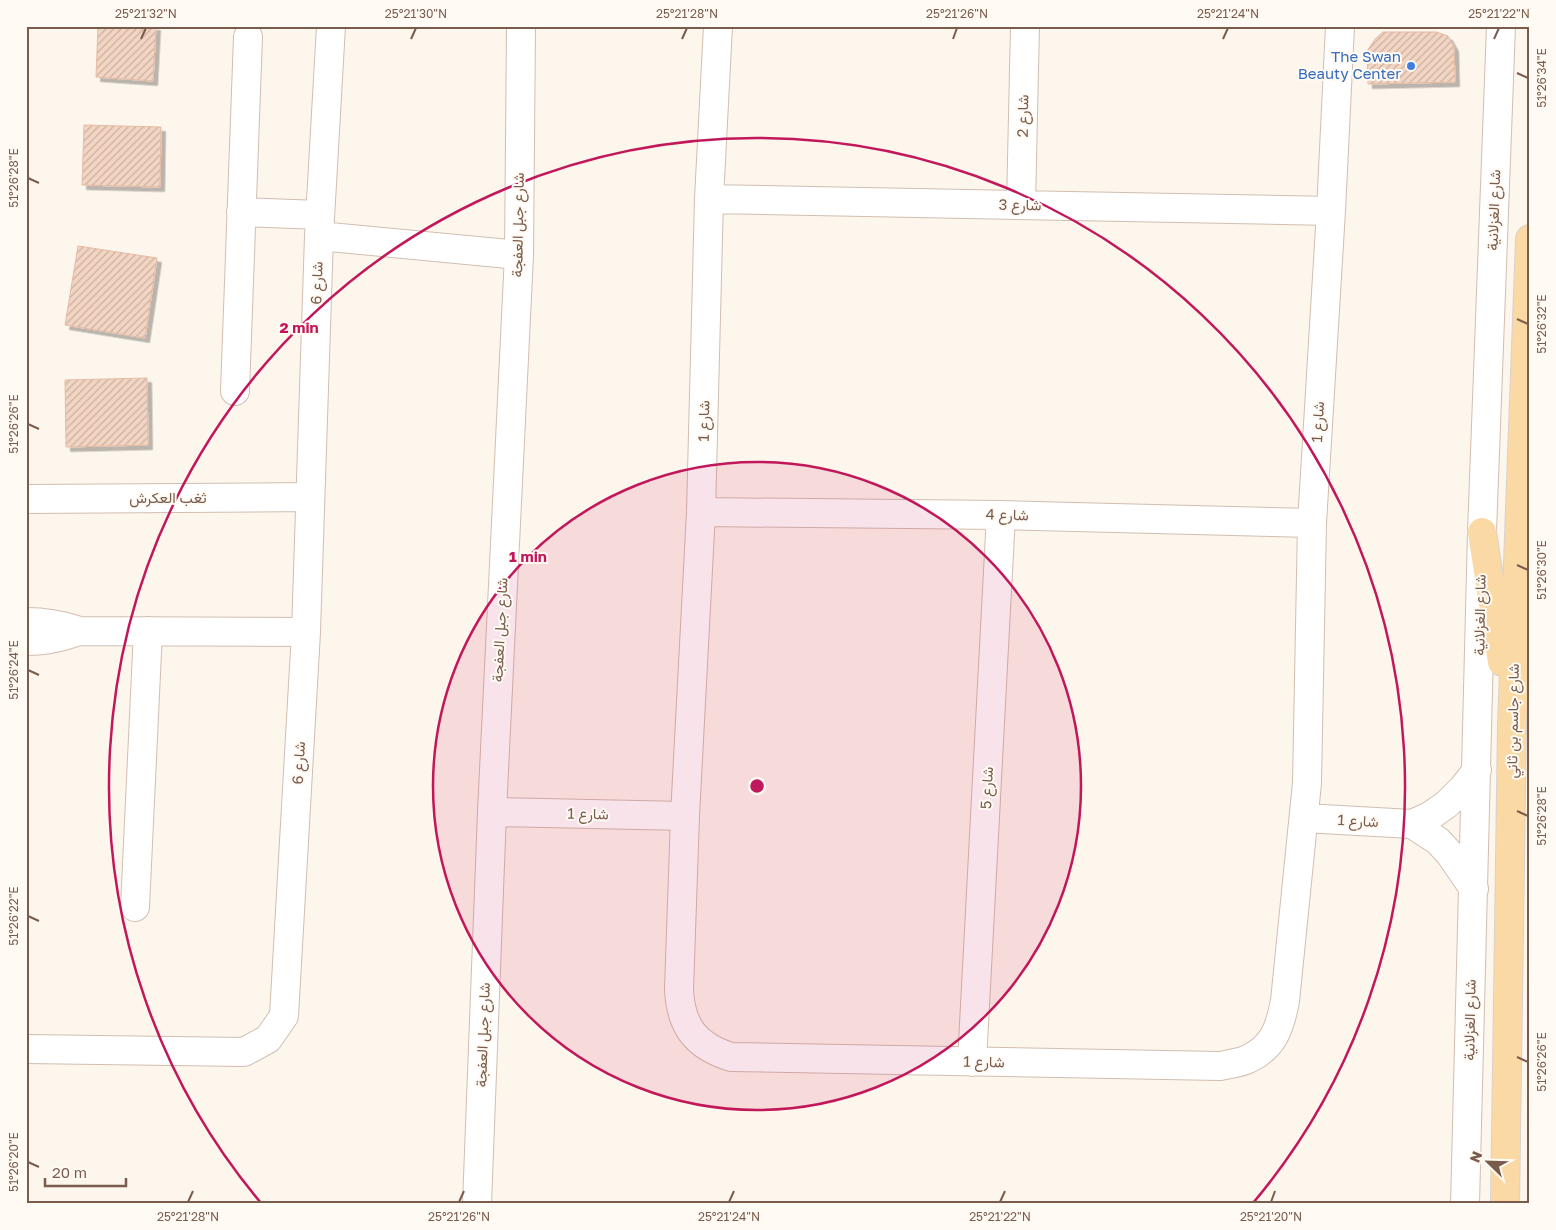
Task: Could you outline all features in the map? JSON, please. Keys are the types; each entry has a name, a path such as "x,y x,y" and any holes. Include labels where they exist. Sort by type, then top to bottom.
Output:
{"main road":[{"name":"شارع جاسم بن ثاني","path":"1505,1204 1512,725 1530,239"},
{"path":"1482,532 1512,725"}],"street":[{"name":"شارع 6","path":"26,1050 244,1052 268,1040 284,1016 306,632 320,226 331,26"},
{"name":"شارع جبل العفجة","path":"477,1204 492,812 518,255 521,26"},
{"name":"شارع 1","path":"718,26 709,199 702,512 685,816 679,998 684,1020 692,1034 703,1044 716,1052 731,1057 1220,1066 1247,1060 1266,1047 1280,1027 1285,1001 1307,783 1312,523 1340,26"},
{"name":"شارع 2","path":"1021,205 1025,26"},
{"name":"شارع الغزلانية","path":"1466,1204 1482,532 1500,29"},
{"path":"235,392 248,37"},
{"name":"شارع 3","path":"709,199 1331,211"},
{"path":"242,212 320,226 518,255"},
{"name":"ثغب العكرش","path":"26,499 310,497"},
{"name":"شارع 4","path":"702,512 1001,515 1312,523"},
{"name":"شارع 5","path":"972,1062 1001,515"},
{"path":"26,622 60,625 80,631"},
{"path":"26,641 47,640 80,631 306,632"},
{"path":"136,907 148,631"},
{"name":"شارع 1","path":"1304,818 1412,824 1430,816 1447,804 1477,770"},
{"name":"شارع 1","path":"492,812 685,816"},
{"name":"شارع 1","path":"1412,824 1438,841 1450,854 1474,889"}],"building":[{"path":"98,26 156,26 153,81 96,77"},
{"name":"The Swan Beauty Center","path":"1383,32 1436,32 1448,36 1454,47 1455,82 1368,84 1367,51 1375,39"},
{"path":"84,125 161,127 160,187 82,185"},
{"path":"78,246 157,258 145,338 65,325"},
{"path":"147,378 148,445 66,447 65,380"}],"place":[{"name":"The Swan Beauty Center","path":"1411,66"}]}
